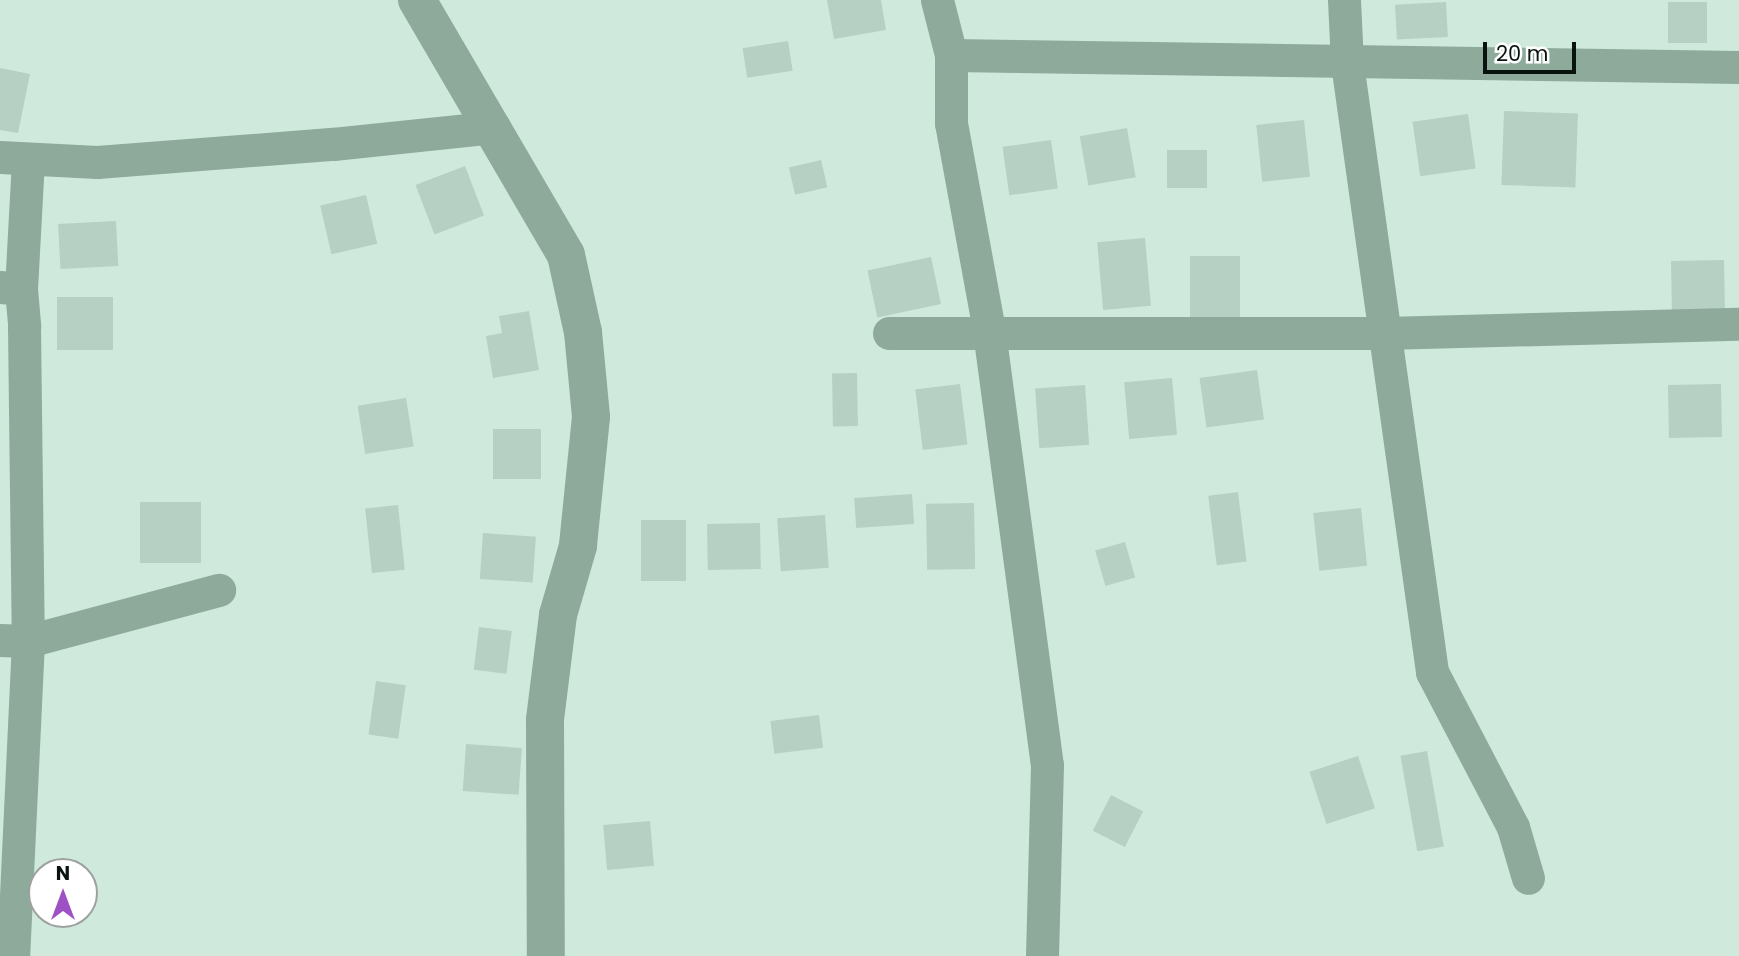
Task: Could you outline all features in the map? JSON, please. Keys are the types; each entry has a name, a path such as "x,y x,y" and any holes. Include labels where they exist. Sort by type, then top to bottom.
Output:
{"street":[{"path":"417,0 494,127 566,255 583,332 591,417 578,546 558,615 545,720 546,956"},
{"path":"937,0 951,55 951,123 989,331 1046,765 1042,956"},
{"path":"1344,0 1347,63 1432,672 1513,827 1528,878"},
{"path":"951,55 1739,67"},
{"path":"13,956 11,288 14,158 97,162 319,145 494,127"},
{"path":"889,333 1385,333 1739,324"},
{"path":"14,640 219,590"}],"building":[{"path":"827,0 881,0 886,30 834,39"},
{"path":"1446,2 1448,37 1397,40 1395,5"},
{"path":"1668,2 1707,2 1707,43 1668,43"},
{"path":"788,41 793,71 747,78 743,48"},
{"path":"0,68 30,74 18,133 0,130"},
{"path":"1504,111 1578,114 1575,188 1501,185"},
{"path":"1468,114 1476,168 1420,176 1413,122"},
{"path":"1304,120 1310,177 1262,182 1256,125"},
{"path":"1127,128 1136,177 1088,186 1080,136"},
{"path":"1051,140 1058,189 1009,195 1002,147"},
{"path":"1167,150 1207,150 1207,188 1167,188"},
{"path":"821,160 827,187 795,195 789,167"},
{"path":"465,166 484,215 435,234 416,185"},
{"path":"366,195 377,244 331,254 320,206"},
{"path":"116,221 118,266 60,269 58,224"},
{"path":"1145,238 1151,306 1103,310 1097,242"},
{"path":"1190,256 1240,256 1240,322 1190,322"},
{"path":"931,257 941,304 877,317 867,271"},
{"path":"1724,260 1725,312 1672,313 1671,261"},
{"path":"57,297 113,297 113,350 57,350"},
{"path":"529,311 539,370 493,378 486,336 502,333 499,316"},
{"path":"1257,370 1264,420 1207,428 1200,378"},
{"path":"832,373 857,373 858,426 833,426"},
{"path":"1172,378 1177,435 1129,439 1124,382"},
{"path":"960,384 967,445 923,450 915,389"},
{"path":"1721,384 1722,437 1669,438 1668,385"},
{"path":"1085,385 1089,445 1039,448 1035,388"},
{"path":"406,398 414,446 365,454 358,406"},
{"path":"493,429 541,429 541,479 493,479"},
{"path":"1238,492 1247,561 1217,565 1208,496"},
{"path":"912,494 914,524 856,528 854,498"},
{"path":"140,502 201,502 201,563 140,563"},
{"path":"974,503 975,569 927,570 926,504"},
{"path":"398,505 405,570 372,573 365,508"},
{"path":"1361,508 1367,566 1319,571 1313,513"},
{"path":"825,515 829,568 781,571 777,518"},
{"path":"641,520 686,520 686,581 641,581"},
{"path":"760,523 761,569 708,570 707,524"},
{"path":"483,533 536,537 533,583 480,579"},
{"path":"1125,542 1135,578 1105,586 1095,551"},
{"path":"479,627 512,631 507,674 474,670"},
{"path":"376,681 406,685 398,739 368,734"},
{"path":"819,715 823,748 774,754 770,721"},
{"path":"466,744 522,748 519,795 463,791"},
{"path":"1427,751 1444,847 1417,851 1400,756"},
{"path":"1358,756 1375,808 1326,824 1309,772"},
{"path":"1111,795 1143,811 1125,847 1093,831"},
{"path":"650,821 654,866 607,870 603,825"}]}
